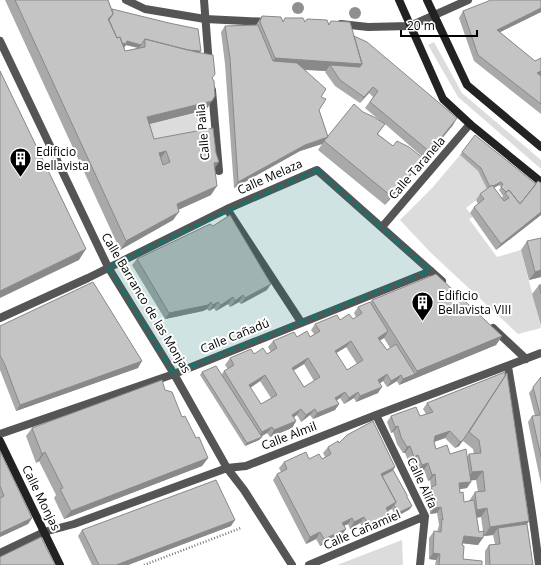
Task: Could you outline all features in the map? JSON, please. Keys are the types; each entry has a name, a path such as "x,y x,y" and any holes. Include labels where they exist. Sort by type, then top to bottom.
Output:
{"street":[{"path":"126,0 145,9 205,19 275,22"},
{"name":"Calle Paila","path":"204,0 219,171"},
{"path":"399,0 443,99 470,124 541,182"},
{"path":"427,0 467,85 541,147"},
{"path":"329,24 368,27 410,26 468,0"},
{"name":"Calle Barranco de las Monjas","path":"0,41 108,267 174,374 227,468 244,490 292,565"},
{"name":"Calle Taranela","path":"382,227 470,124"},
{"name":"Calle Melaza","path":"0,318 226,209 317,170 448,287"},
{"path":"226,209 301,322"},
{"name":"Calle Cañadú","path":"0,434 174,374 431,271"},
{"path":"487,323 526,359"},
{"name":"Calle Almil","path":"0,553 44,532 74,524 227,468 246,466 541,353"},
{"path":"508,366 513,403 537,515 539,565"},
{"name":"Calle Alifa","path":"376,415 425,516 420,565"},
{"name":"Calle Monjas","path":"0,441 60,565"},
{"name":"Calle Cañamiel","path":"309,565 425,516"}],"path":[{"path":"144,565 241,528"}],"highlighted area":[{"path":"317,170 431,271 301,322 174,374 108,267"}],"shaded area":[{"path":"434,42 462,93 541,160 541,169 458,97 428,45"},
{"path":"201,112 207,136 148,147 141,126"},
{"path":"460,155 478,171 488,191 466,208 473,217 469,219 497,257 521,250 541,328 518,334 430,252 400,220 433,187"},
{"path":"402,540 403,565 337,565"}],"building":[{"path":"15,0 108,0 113,14 108,19 117,38 120,37 125,51 145,47 145,39 213,55 215,74 212,78 214,81 215,96 212,101 147,117 154,139 213,128 216,153 219,162 214,163 217,186 177,204 179,212 126,241","holes":["166,151 170,162 163,165 159,153"]},
{"path":"491,0 541,0 541,8 497,30 535,61 541,58 541,71 537,73 541,76 541,104 478,55 463,11"},
{"path":"112,9 198,29 201,51 188,50 145,39 141,45 127,41 126,44 122,43 120,37 117,38 109,20 113,14"},
{"path":"262,16 281,17 283,22 285,18 303,18 305,22 307,19 327,20 329,25 331,21 350,22 362,64 275,58 260,22"},
{"path":"258,25 273,61 297,63 326,89 321,97 326,99 319,110 328,137 305,145 238,182 230,58 225,26"},
{"path":"354,36 367,42 457,118 430,152 370,102 378,91 373,87 364,97 340,80 330,65 360,67 362,64"},
{"name":"Edificio Bellavista","path":"0,71 86,249 0,291"},
{"path":"354,104 363,112 385,124 377,134 393,146 397,141 409,147 424,159 391,196 324,141"},
{"path":"475,135 536,184 520,204 509,190 506,192 501,187 503,184 501,182 490,187 481,168 462,152"},
{"path":"538,181 541,183 541,212 501,244 474,207 484,199 480,194 492,185 504,201 509,198 505,193 509,190 520,204"},
{"path":"230,215 271,284 245,298 243,295 235,301 233,297 221,305 218,302 213,305 211,302 208,305 169,313 137,259 210,224 213,226"},
{"path":"541,238 541,270 535,272 527,241"},
{"name":"Edificio Bellavista VIII","path":"436,274 502,336 417,371 372,300"},
{"path":"93,282 142,361 20,405 0,355 0,326"},
{"path":"370,302 388,331 378,338 387,350 396,344 415,374 403,379 401,375 391,381 387,374 378,380 382,387 360,396 358,392 349,398 345,392 335,398 339,404 317,413 315,409 306,415 301,409 292,415 296,421 274,430 272,427 262,432 224,371 234,365 230,358 251,349 254,354 263,348 267,354 277,348 273,341 294,332 297,337 307,331 310,337 320,331 315,324 337,315 340,320 349,314 353,319 362,313 358,307","holes":["351,341 363,360 347,370 335,351","308,358 320,377 304,387 292,368","265,375 277,395 261,404 249,385"]},
{"path":"216,366 262,437 247,443 202,372"},
{"path":"505,372 505,376 463,440 460,442 450,431 435,436 434,442 436,449 447,445 450,454 466,449 471,482 459,483 460,493 463,492 464,502 474,500 479,532 484,531 483,538 464,536 462,545 464,546 463,559 482,561 482,565 439,565 440,554 433,553 434,531 441,532 442,519 443,520 441,507 434,508 434,493 431,487 436,485 435,474 432,475 428,463 422,465 418,455 414,457 410,446 407,447 401,437 398,426 395,427 391,416 416,407 420,416 433,412 427,403"},
{"path":"507,373 529,521 490,527 487,508 477,510 475,492 485,491 483,471 472,472 469,454 481,453 479,440 469,432"},
{"path":"541,377 541,457 532,416 540,415 533,387"},
{"path":"162,380 165,390 172,392 182,417 185,416 196,438 199,437 208,458 71,511 60,489 63,488 45,452 42,454 32,428"},
{"path":"373,421 395,467 381,474 396,502 386,508 390,515 368,524 364,517 354,522 352,518 342,523 346,529 324,539 320,532 310,537 277,474 287,469 284,462 306,452 309,459 319,454 322,459 331,454 328,447 338,441 339,443 347,435"},
{"path":"0,451 32,518 0,533 0,498 4,496 0,486"},
{"path":"393,470 412,506 398,513 394,505 396,502 382,476"},
{"path":"216,480 235,520 116,565 99,565 82,530"},
{"path":"527,524 533,565 490,565 489,545 500,544 498,528"},
{"path":"41,537 55,565 0,565 0,557"}],"place":[{"name":"Edificio Bellavista","path":"20,178"},
{"name":"Edificio Bellavista VIII","path":"423,322"}]}
